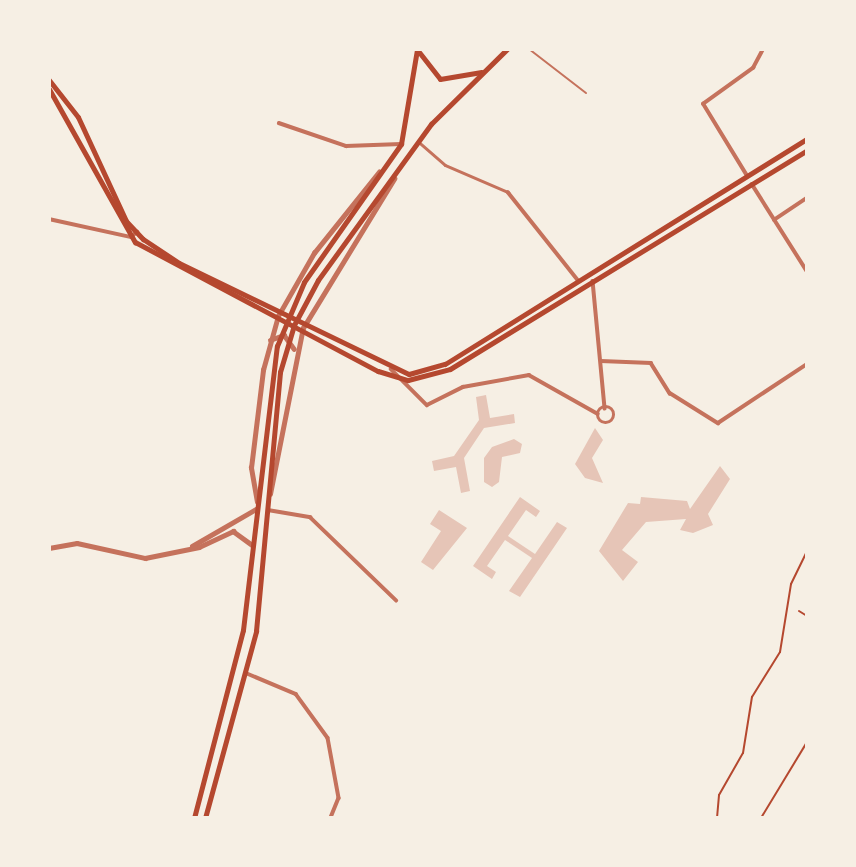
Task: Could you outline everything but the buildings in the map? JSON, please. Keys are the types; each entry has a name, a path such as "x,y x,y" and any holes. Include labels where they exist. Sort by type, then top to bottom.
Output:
{"main road":[{"path":"418,49 424,66 440,79 484,70"},
{"path":"194,818 239,651 272,367 284,324 304,282 401,144 418,49"},
{"path":"205,818 246,673 268,510 280,372 294,325 372,205 394,179 418,141 507,49"},
{"path":"49,80 78,117 137,232 179,263 306,320 391,369 420,373 445,365 807,139"},
{"path":"49,89 131,237 155,258 303,328 400,379 450,369 807,150"}],"street":[{"path":"747,176 703,104 753,68 763,49"},
{"path":"279,123 346,146 401,144"},
{"path":"418,141 446,165 508,192 578,280"},
{"path":"185,550 256,505 251,468 270,340 278,316 356,194 392,159"},
{"path":"268,501 294,353 306,320 394,179"},
{"path":"752,184 807,271"},
{"path":"774,220 807,198"},
{"path":"49,219 131,237 137,232"},
{"path":"593,281 605,408"},
{"path":"270,340 287,336 294,353"},
{"path":"601,361 651,363 670,394 718,423 807,364"},
{"path":"391,369 427,405 463,387 529,375 598,414 603,423 611,421 612,412 605,408"},
{"path":"598,414 605,408"},
{"path":"268,510 310,517 396,600"},
{"path":"49,548 77,543 145,558 185,550 233,531 247,536 252,547"},
{"path":"246,673 296,694 328,738 340,798 331,818"}],"lane":[{"path":"530,49 586,93"}],"path":[{"path":"717,818 719,795 743,753 752,697 780,652 791,584 807,551"},
{"path":"799,611 807,616"},
{"path":"761,818 807,742"}]}
